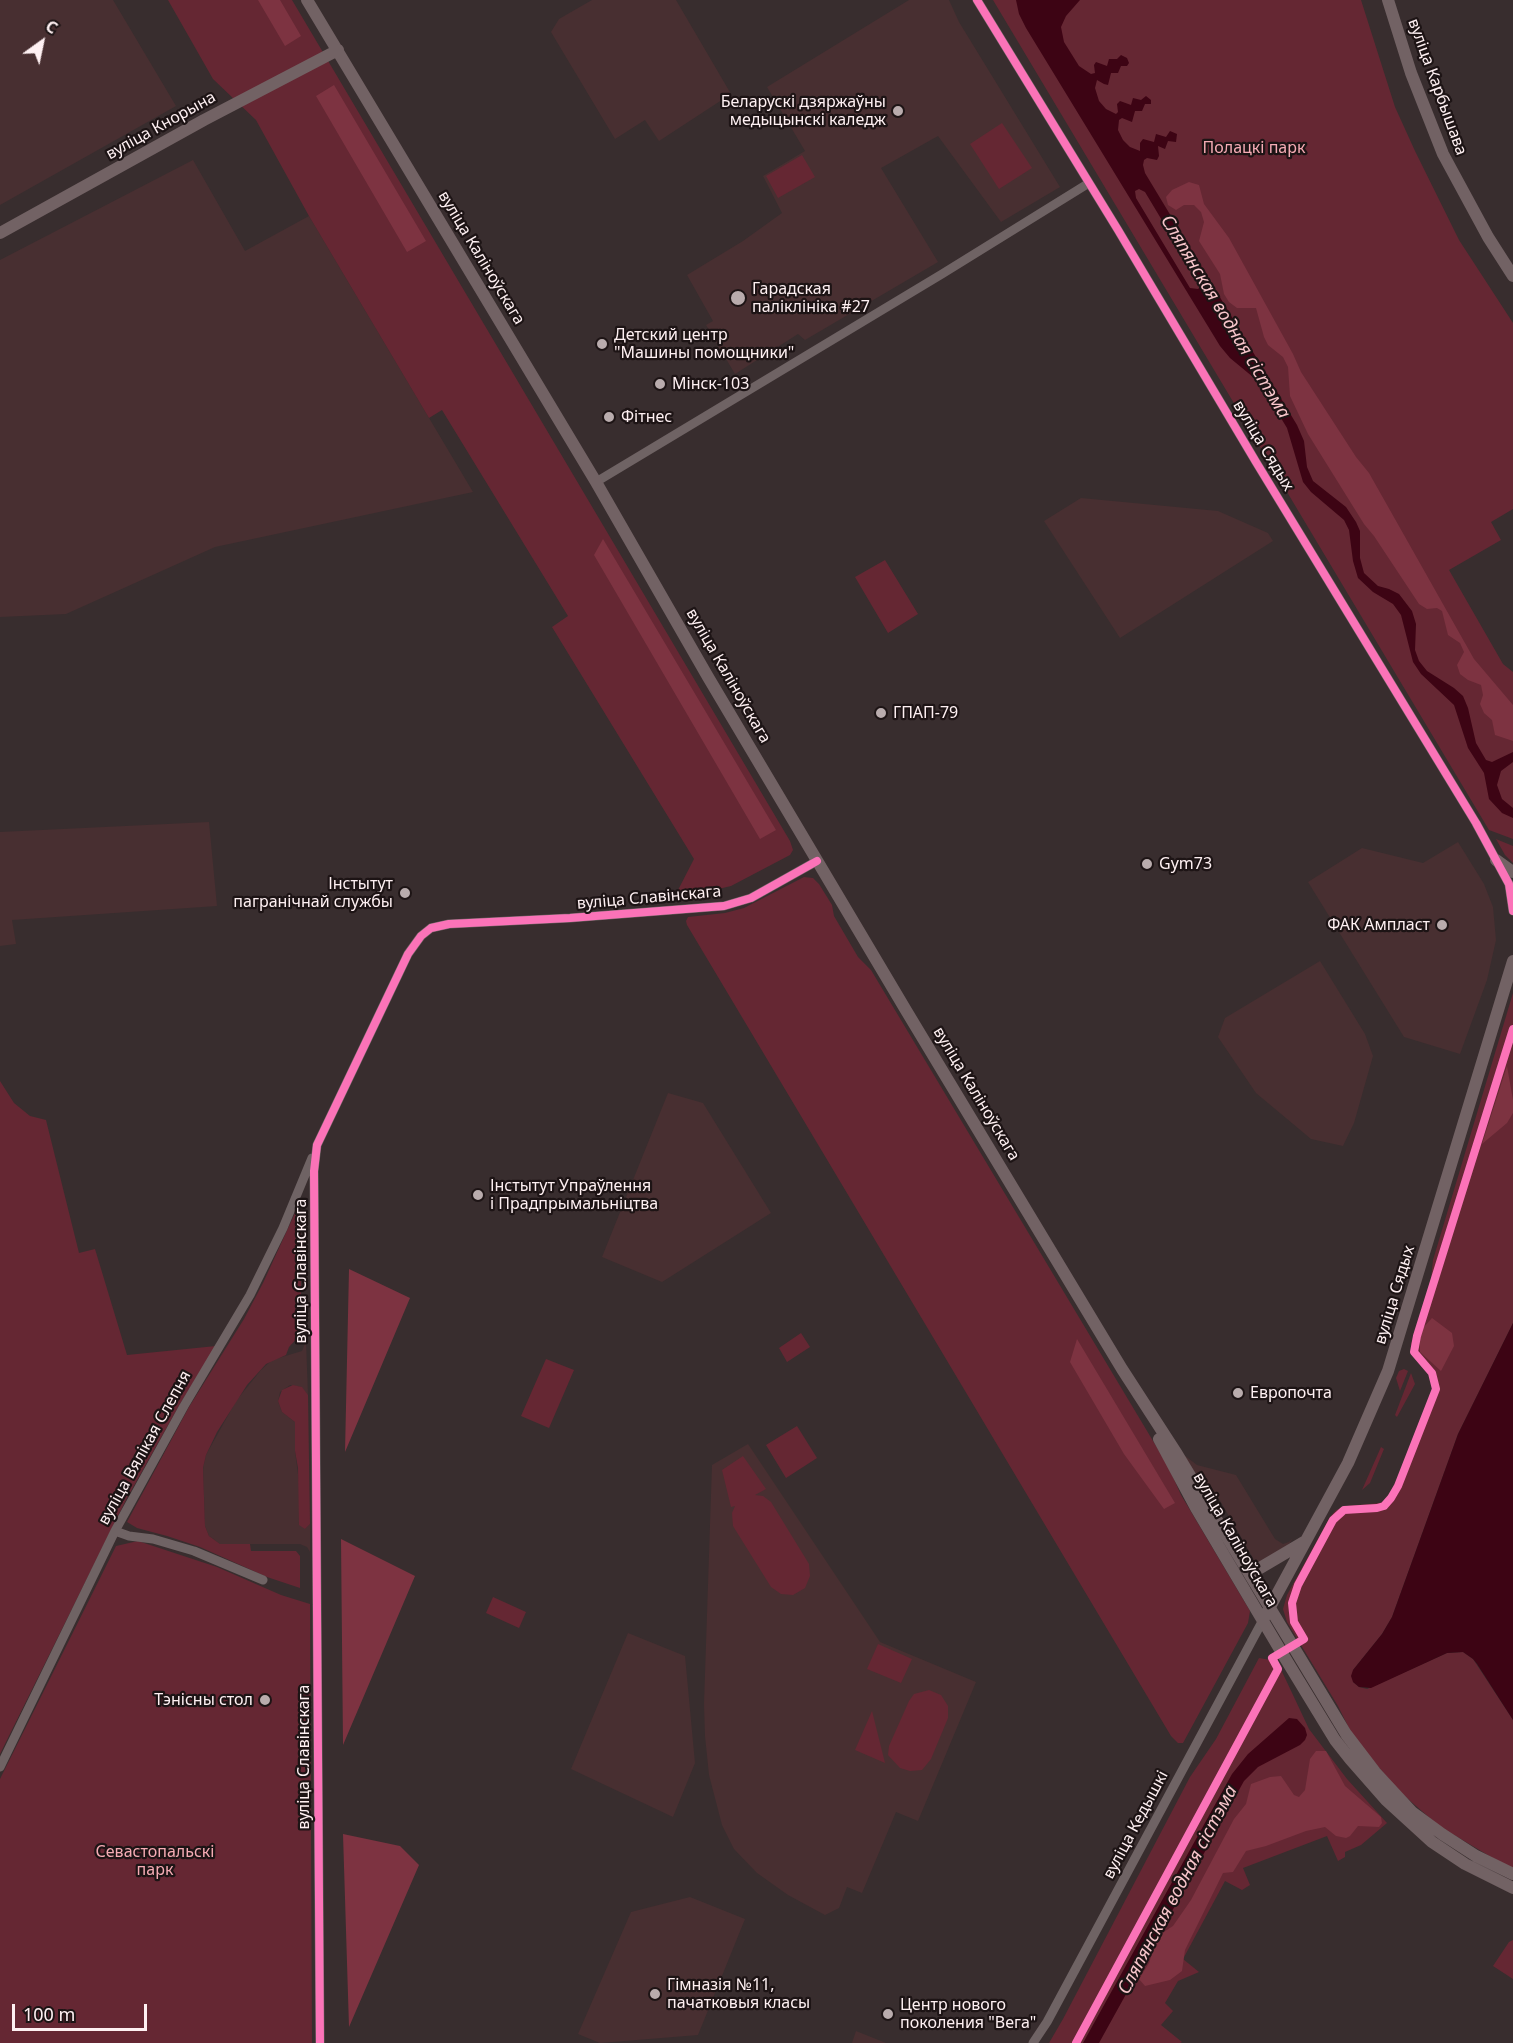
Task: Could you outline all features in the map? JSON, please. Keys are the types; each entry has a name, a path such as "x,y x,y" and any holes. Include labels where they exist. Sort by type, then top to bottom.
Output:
{"main road":[{"name":"вуліца Каліноўскага","path":"307,0 596,482 817,861 1122,1369 1177,1454 1346,1734 1375,1772 1412,1812 1476,1856 1513,1874"},
{"name":"вуліца Карбышава","path":"1388,0 1411,73 1443,154 1488,237 1513,276"},
{"name":"вуліца Кнорына","path":"0,233 204,120 338,50"},
{"path":"1496,860 1513,872"},
{"name":"вуліца Сядых","path":"1263,1620 1354,1450 1388,1371 1513,961"},
{"name":"вуліца Каліноўскага","path":"1122,1369 1196,1508 1335,1740 1386,1800 1432,1842 1466,1864 1513,1888"},
{"path":"1244,1565 1249,1569 1260,1568 1307,1540"}],"street":[{"name":"вуліца Сядых","path":"977,0 1476,823 1509,884 1513,911"},
{"path":"596,482 1089,183"},
{"name":"вуліца Славінскага","path":"320,2043 314,1204 317,1145 408,954 421,936 431,928 449,924 593,917 724,906 751,898 817,861"},
{"name":"вуліца Вялікая Слепня","path":"0,1767 115,1531 250,1295 294,1202 317,1145"},
{"path":"294,1202 314,1204"},
{"path":"115,1531 194,1551 263,1580"},
{"name":"вуліца Кедышкі","path":"1033,2043 1047,2022 1263,1620"}],"shaded area":[{"path":"0,0 113,0 176,106 0,205"},
{"path":"258,0 280,0 301,36 285,46"},
{"path":"592,0 676,0 731,94 659,141 645,120 615,139 551,32 559,19"},
{"path":"909,0 949,0 959,22 1060,187 1001,222 938,136 881,168 938,262 805,340 798,334 735,374 706,325 713,321 687,275 743,241 782,213 763,176 805,151 767,87"},
{"path":"334,85 426,241 407,252 316,96"},
{"path":"193,160 245,251 309,216 473,492 215,547 66,614 0,617 0,260"},
{"path":"1189,182 1199,185 1204,204 1229,238 1301,372 1356,457 1369,473 1474,659 1513,705 1513,741 1495,735 1492,720 1484,713 1480,704 1483,695 1481,685 1460,674 1457,665 1464,652 1460,643 1448,635 1442,611 1437,608 1427,609 1419,604 1364,524 1308,434 1290,396 1288,367 1283,357 1268,345 1256,308 1237,308 1224,294 1220,274 1199,241 1204,222 1201,212 1194,205 1184,205 1176,210 1168,205 1166,197 1172,190"},
{"path":"1081,498 1218,511 1268,533 1273,541 1120,638 1044,521"},
{"path":"603,539 776,830 760,839 594,555"},
{"path":"209,822 217,906 12,920 16,944 0,946 0,832"},
{"path":"1458,842 1484,884 1493,907 1496,940 1487,980 1460,1054 1404,1037 1308,882 1362,848 1423,863"},
{"path":"1320,961 1365,1034 1373,1056 1354,1123 1343,1146 1311,1139 1256,1093 1218,1037 1225,1018"},
{"path":"1507,1066 1513,1113 1507,1123 1482,1144"},
{"path":"668,1093 703,1103 771,1213 662,1282 602,1257"},
{"path":"349,1269 410,1298 345,1452"},
{"path":"1432,1318 1452,1333 1454,1346 1441,1371 1420,1352 1420,1337 1423,1328"},
{"path":"1077,1339 1175,1503 1164,1509 1124,1454 1070,1362"},
{"path":"306,1341 308,1395 301,1387 290,1385 280,1392 278,1401 282,1412 295,1422 295,1451 305,1529 310,1524 310,1552 307,1547 300,1544 220,1544 209,1536 205,1526 203,1468 206,1455 236,1401 261,1370 272,1360 302,1351"},
{"path":"748,1444 880,1642 976,1682 918,1821 896,1812 862,1893 847,1887 839,1908 825,1915 788,1895 757,1873 734,1849 722,1825 709,1775 704,1704 712,1465"},
{"path":"1184,1455 1197,1465 1236,1475 1275,1539 1283,1544 1293,1538 1289,1544 1257,1565 1218,1497 1213,1497 1211,1501"},
{"path":"341,1539 415,1576 343,1745"},
{"path":"628,1633 685,1656 695,1763 673,1817 571,1769"},
{"path":"1316,1751 1326,1751 1345,1786 1381,1817 1382,1823 1379,1827 1358,1826 1346,1838 1336,1836 1325,1827 1246,1851 1233,1872 1223,1873 1185,1950 1182,1971 1170,1980 1145,1986 1139,1979 1149,1963 1157,1938 1173,1926 1191,1900 1234,1819 1246,1804 1251,1784 1270,1777 1281,1776 1294,1795 1299,1797 1305,1790 1310,1759"},
{"path":"343,1834 400,1846 419,1865 349,2027"},
{"path":"690,1897 745,1919 698,2035 600,2043 578,2034 631,1912"},
{"path":"856,2031 886,2043 852,2043"}],"green space":[{"path":"168,0 292,0 790,841 793,850 790,855 731,886 710,891 677,892 694,859 552,627 568,616 442,410 429,418 309,216 256,120 213,79"},
{"name":"Полацкі парк","path":"993,0 1361,0 1395,107 1415,151 1459,240 1513,323 1513,509 1491,522 1501,540 1449,570 1503,664 1513,672 1513,839 1489,830"},
{"path":"1002,123 1032,168 999,189 970,144"},
{"path":"802,155 815,177 778,198 766,176"},
{"path":"885,560 918,614 888,633 855,577"},
{"path":"1496,839 1513,846 1513,863 1505,855"},
{"path":"804,877 813,878 819,884 832,905 834,916 858,957 871,970 1168,1466 1181,1495 1250,1611 1248,1623 1183,1743 1178,1743 1171,1736 687,925 688,917 725,913 744,908"},
{"path":"1513,993 1513,1323 1458,1434 1392,1617 1382,1634 1353,1670 1353,1682 1367,1689 1447,1653 1463,1652 1473,1659 1513,1720 1513,1870 1439,1826 1400,1792 1355,1740 1338,1706 1287,1622 1283,1609 1287,1595 1336,1510 1347,1506 1380,1503 1388,1498 1433,1392 1430,1376 1412,1354 1411,1344 1431,1279 1433,1260"},
{"path":"0,1081 14,1103 30,1116 46,1120 79,1253 95,1249 127,1355 216,1346 180,1404 126,1500 0,1754"},
{"path":"295,1213 300,1218 301,1244 297,1251 298,1277 301,1277 301,1334 289,1347 286,1355 266,1364 247,1385 217,1432 206,1455 203,1468 205,1526 209,1536 220,1544 250,1544 251,1551 296,1551 300,1556 300,1588 267,1577 200,1547 137,1528 127,1522 189,1407 244,1319"},
{"path":"801,1333 810,1347 787,1362 779,1348"},
{"path":"546,1359 574,1370 549,1428 521,1416"},
{"path":"1404,1369 1408,1371 1400,1391 1396,1378 1399,1371"},
{"path":"1411,1373 1415,1384 1397,1417 1395,1415"},
{"path":"293,1385 302,1387 308,1395 310,1524 305,1529 299,1525 295,1422 282,1412 278,1401 282,1390"},
{"path":"797,1426 817,1458 786,1478 766,1445"},
{"path":"1381,1447 1384,1449 1370,1483 1362,1490"},
{"path":"743,1456 766,1489 755,1495 763,1496 771,1502 809,1564 810,1576 805,1588 793,1595 781,1594 771,1587 733,1526 732,1513 735,1506 731,1507 722,1470"},
{"name":"Севастопальскі парк","path":"138,1541 217,1567 281,1595 310,1604 312,2043 0,2043 0,1779 116,1546"},
{"path":"493,1597 526,1612 519,1628 486,1613"},
{"path":"878,1644 912,1659 901,1683 867,1669"},
{"path":"1259,1658 1277,1661 1309,1729 1347,1779 1387,1823 1361,1845 1345,1852 1345,1857 1338,1861 1327,1836 1243,1868 1250,1885 1242,1890 1225,1881 1183,1959 1199,1972 1178,1981 1165,2003 1173,2011 1161,2025 1182,2042 1049,2043 1190,1777 1216,1739"},
{"path":"929,1690 941,1695 948,1706 948,1718 931,1759 922,1770 910,1771 900,1768 888,1755 889,1746 914,1694"},
{"path":"872,1711 885,1763 855,1750"},
{"path":"1513,1940 1513,1979 1493,1966 1509,1942"}],"water":[{"name":"Сляпянская водная сістэма","path":"1016,0 1080,0 1066,16 1061,27 1064,42 1079,66 1091,74 1095,73 1096,62 1107,66 1109,59 1117,59 1121,55 1127,58 1129,63 1127,66 1121,66 1118,73 1111,73 1108,85 1097,80 1095,88 1099,101 1106,109 1116,114 1117,104 1120,101 1131,105 1133,98 1141,100 1146,96 1151,100 1151,104 1145,104 1142,111 1135,111 1132,122 1122,118 1119,120 1118,130 1123,140 1130,147 1140,151 1140,143 1143,139 1154,142 1156,134 1166,137 1170,131 1177,134 1176,142 1168,141 1165,149 1158,146 1157,160 1147,158 1144,160 1145,173 1297,425 1304,441 1307,467 1313,481 1346,507 1356,522 1360,531 1360,558 1364,573 1378,586 1399,594 1412,611 1416,624 1415,650 1419,661 1427,671 1463,696 1476,743 1486,760 1492,762 1513,752 1513,762 1501,771 1497,785 1502,799 1513,808 1513,818 1502,813 1489,799 1484,773 1468,748 1454,705 1421,674 1413,662 1401,615 1393,604 1373,592 1358,578 1349,530 1344,520 1311,492 1303,482 1287,428 1259,382 1230,358 1220,346 1019,14","holes":["1139,189 1145,192 1199,282 1201,286 1198,289 1190,288 1136,198 1135,191"]},
{"path":"1513,1323 1513,1720 1477,1664 1463,1652 1447,1653 1371,1688 1359,1687 1353,1682 1351,1676 1392,1617 1458,1434"},
{"path":"1289,1718 1297,1719 1305,1728 1307,1735 1305,1740 1300,1745 1258,1767 1244,1781 1099,2043 1083,2043 1232,1774 1248,1754"}],"cycle path":[{"path":"977,0 1476,823 1509,884 1513,911"},
{"path":"320,2043 314,1171 317,1145 408,954 421,936 431,928 449,924 570,918 724,906 751,898 817,861"},
{"path":"1076,2043 1278,1669 1272,1658 1304,1639 1294,1622 1292,1603 1298,1585 1333,1520 1344,1510 1384,1506 1398,1486 1436,1389 1432,1373 1414,1352 1417,1336 1513,1029"}],"place":[{"name":"Беларускі дзяржаўны медыцынскі каледж","path":"898,111"},
{"name":"Гарадская паліклініка #27","path":"738,298"},
{"name":"Детский центр \"Машины помощники\"","path":"602,344"},
{"name":"Мінск-103","path":"660,384"},
{"name":"Фітнес","path":"609,417"},
{"name":"ГПАП-79","path":"881,713"},
{"name":"Gym73","path":"1147,864"},
{"name":"Інстытут пагранічнай службы","path":"405,893"},
{"name":"ФАК Ампласт","path":"1442,925"},
{"name":"Інстытут Упраўлення і Прадпрымальніцтва","path":"478,1195"},
{"name":"Европочта","path":"1238,1393"},
{"name":"Тэнісны стол","path":"265,1700"},
{"name":"Гімназія №11, пачатковыя класы","path":"655,1994"},
{"name":"Центр нового поколения \"Вега\"","path":"888,2014"}]}
